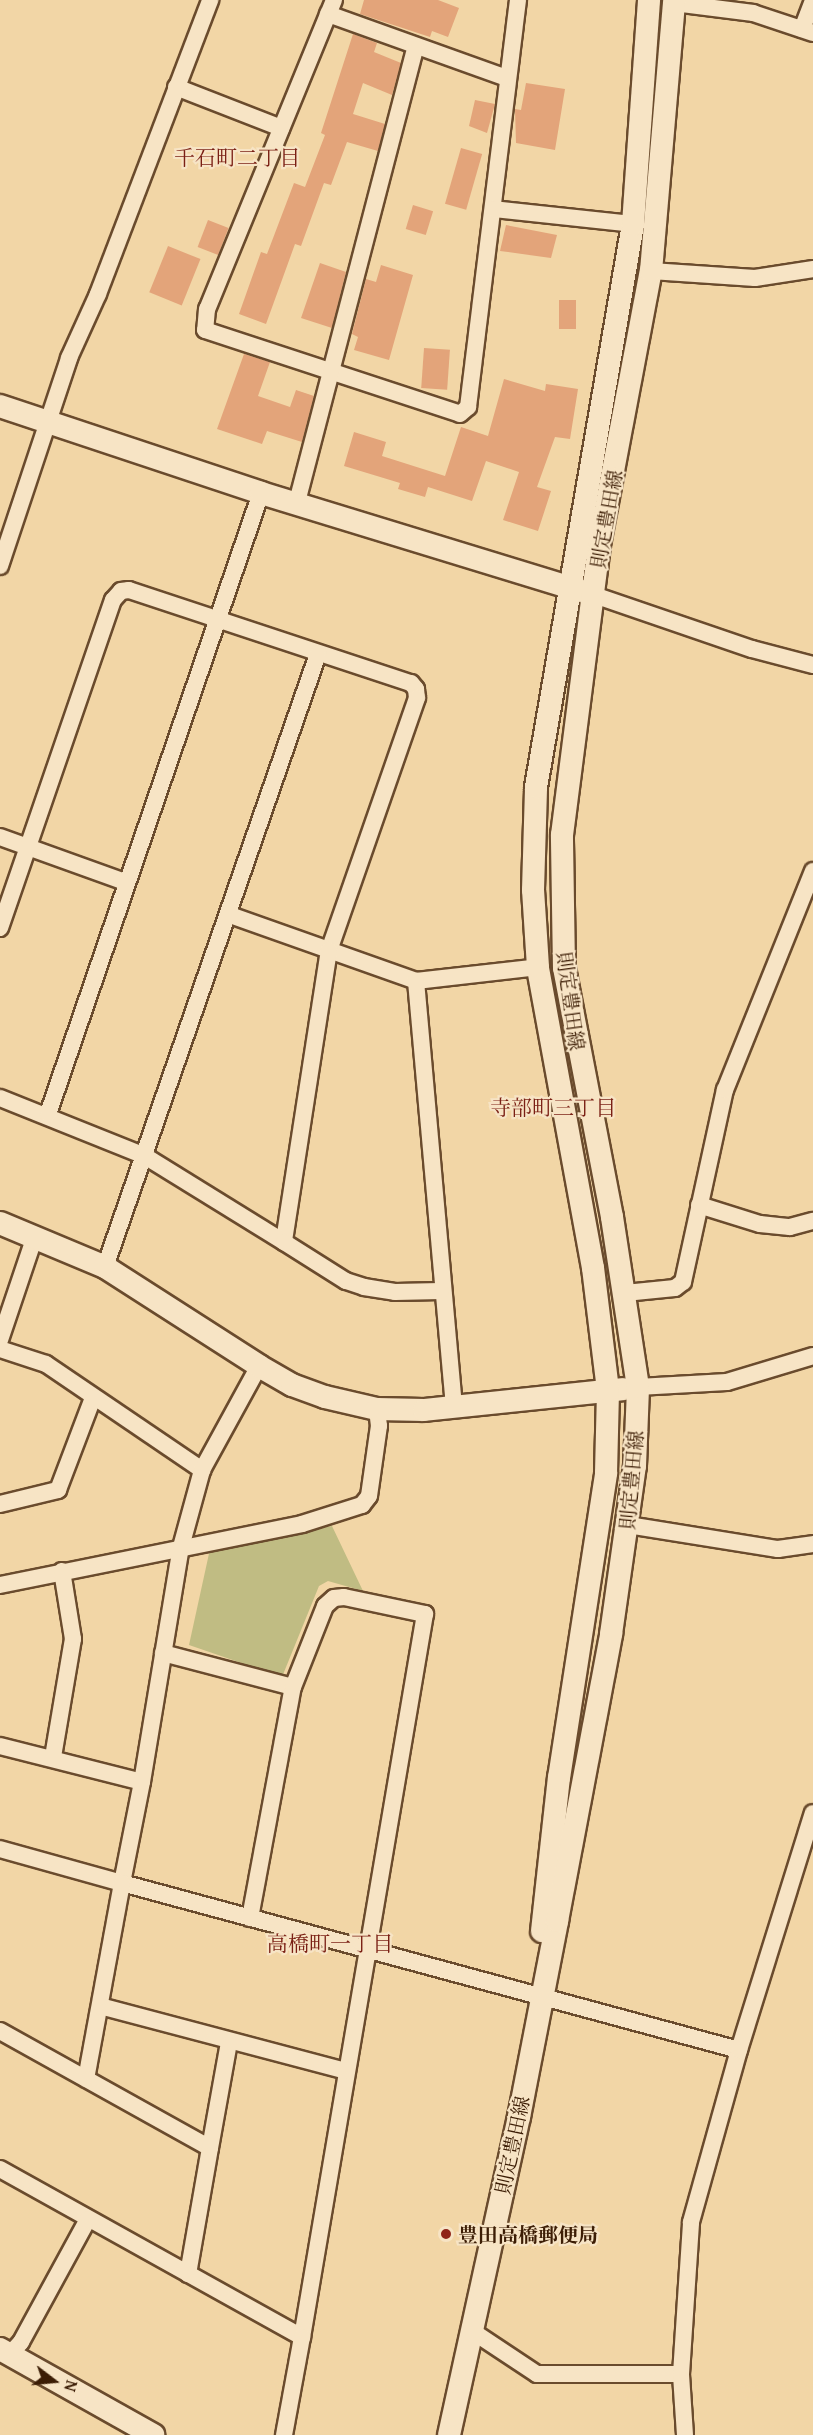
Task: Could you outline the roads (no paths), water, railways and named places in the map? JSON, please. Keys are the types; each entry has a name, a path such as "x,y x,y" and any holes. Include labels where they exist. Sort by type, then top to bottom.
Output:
{"main road":[{"name":"則定豊田線","path":"541,1995 545,1891 606,1473 608,1390 593,1268 538,967 533,890 536,787 564,636 568,586 613,357 633,224 649,0"},
{"name":"則定豊田線","path":"449,2435 519,2117 628,1525 638,1387 625,1293 573,1029 561,900 562,835 599,545 651,272 674,2"},
{"path":"0,405 261,493 297,502 594,595"},
{"path":"0,1223 105,1267 259,1366 304,1390 377,1409 454,1407 638,1387"},
{"path":"5,2351 141,2432"}],"street":[{"path":"0,566 69,358 98,294 210,0"},
{"path":"507,78 416,46 331,7 207,309 205,330 460,414 465,411 493,209 518,0"},
{"path":"674,2 753,13 808,31 813,0"},
{"path":"297,502 334,372 416,46"},
{"path":"176,87 281,128"},
{"path":"493,209 633,224"},
{"path":"651,272 755,278 813,269"},
{"path":"48,1114 125,882 261,493"},
{"path":"0,928 116,593 129,590 411,683 417,693 329,950 284,1242"},
{"path":"594,595 742,646 813,664"},
{"path":"105,1267 230,915 318,654"},
{"path":"0,837 125,882"},
{"path":"625,1293 675,1288 683,1282 699,1205 735,1058 813,871"},
{"path":"230,915 416,981 538,967"},
{"path":"416,981 441,1291 454,1407"},
{"path":"0,1098 48,1114 145,1156 338,1276 364,1287 395,1292 441,1291"},
{"path":"699,1205 760,1224 790,1227 813,1221"},
{"path":"0,1340 35,1236"},
{"path":"0,1349 46,1364 202,1470"},
{"path":"638,1387 727,1382 813,1356"},
{"path":"86,2079 142,1782 180,1547 202,1470 259,1366"},
{"path":"0,1504 58,1490 93,1398"},
{"path":"0,1585 302,1524 362,1505 369,1496 379,1426 377,1409"},
{"path":"628,1525 778,1549 813,1545"},
{"path":"53,1757 73,1639 62,1571"},
{"path":"250,1918 293,1688 325,1606 334,1598 425,1614 284,2435"},
{"path":"163,1653 293,1688"},
{"path":"0,1746 53,1757 142,1782"},
{"path":"685,2435 681,2374 691,2222 739,2050 813,1813"},
{"path":"0,1850 739,2050"},
{"path":"100,2006 229,2042 346,2071"},
{"path":"0,2031 210,2148"},
{"path":"188,2274 229,2042"},
{"path":"0,2169 302,2337"},
{"path":"5,2351 21,2342 88,2219"},
{"path":"472,2331 537,2374 681,2374"}],"place":[{"name":"豊田高橋郵便局","path":"446,2234"}],"district":[{"name":"千石町二丁目","path":"237,158"},
{"name":"寺部町三丁目","path":"553,1108"},
{"name":"高橋町一丁目","path":"330,1944"}]}
